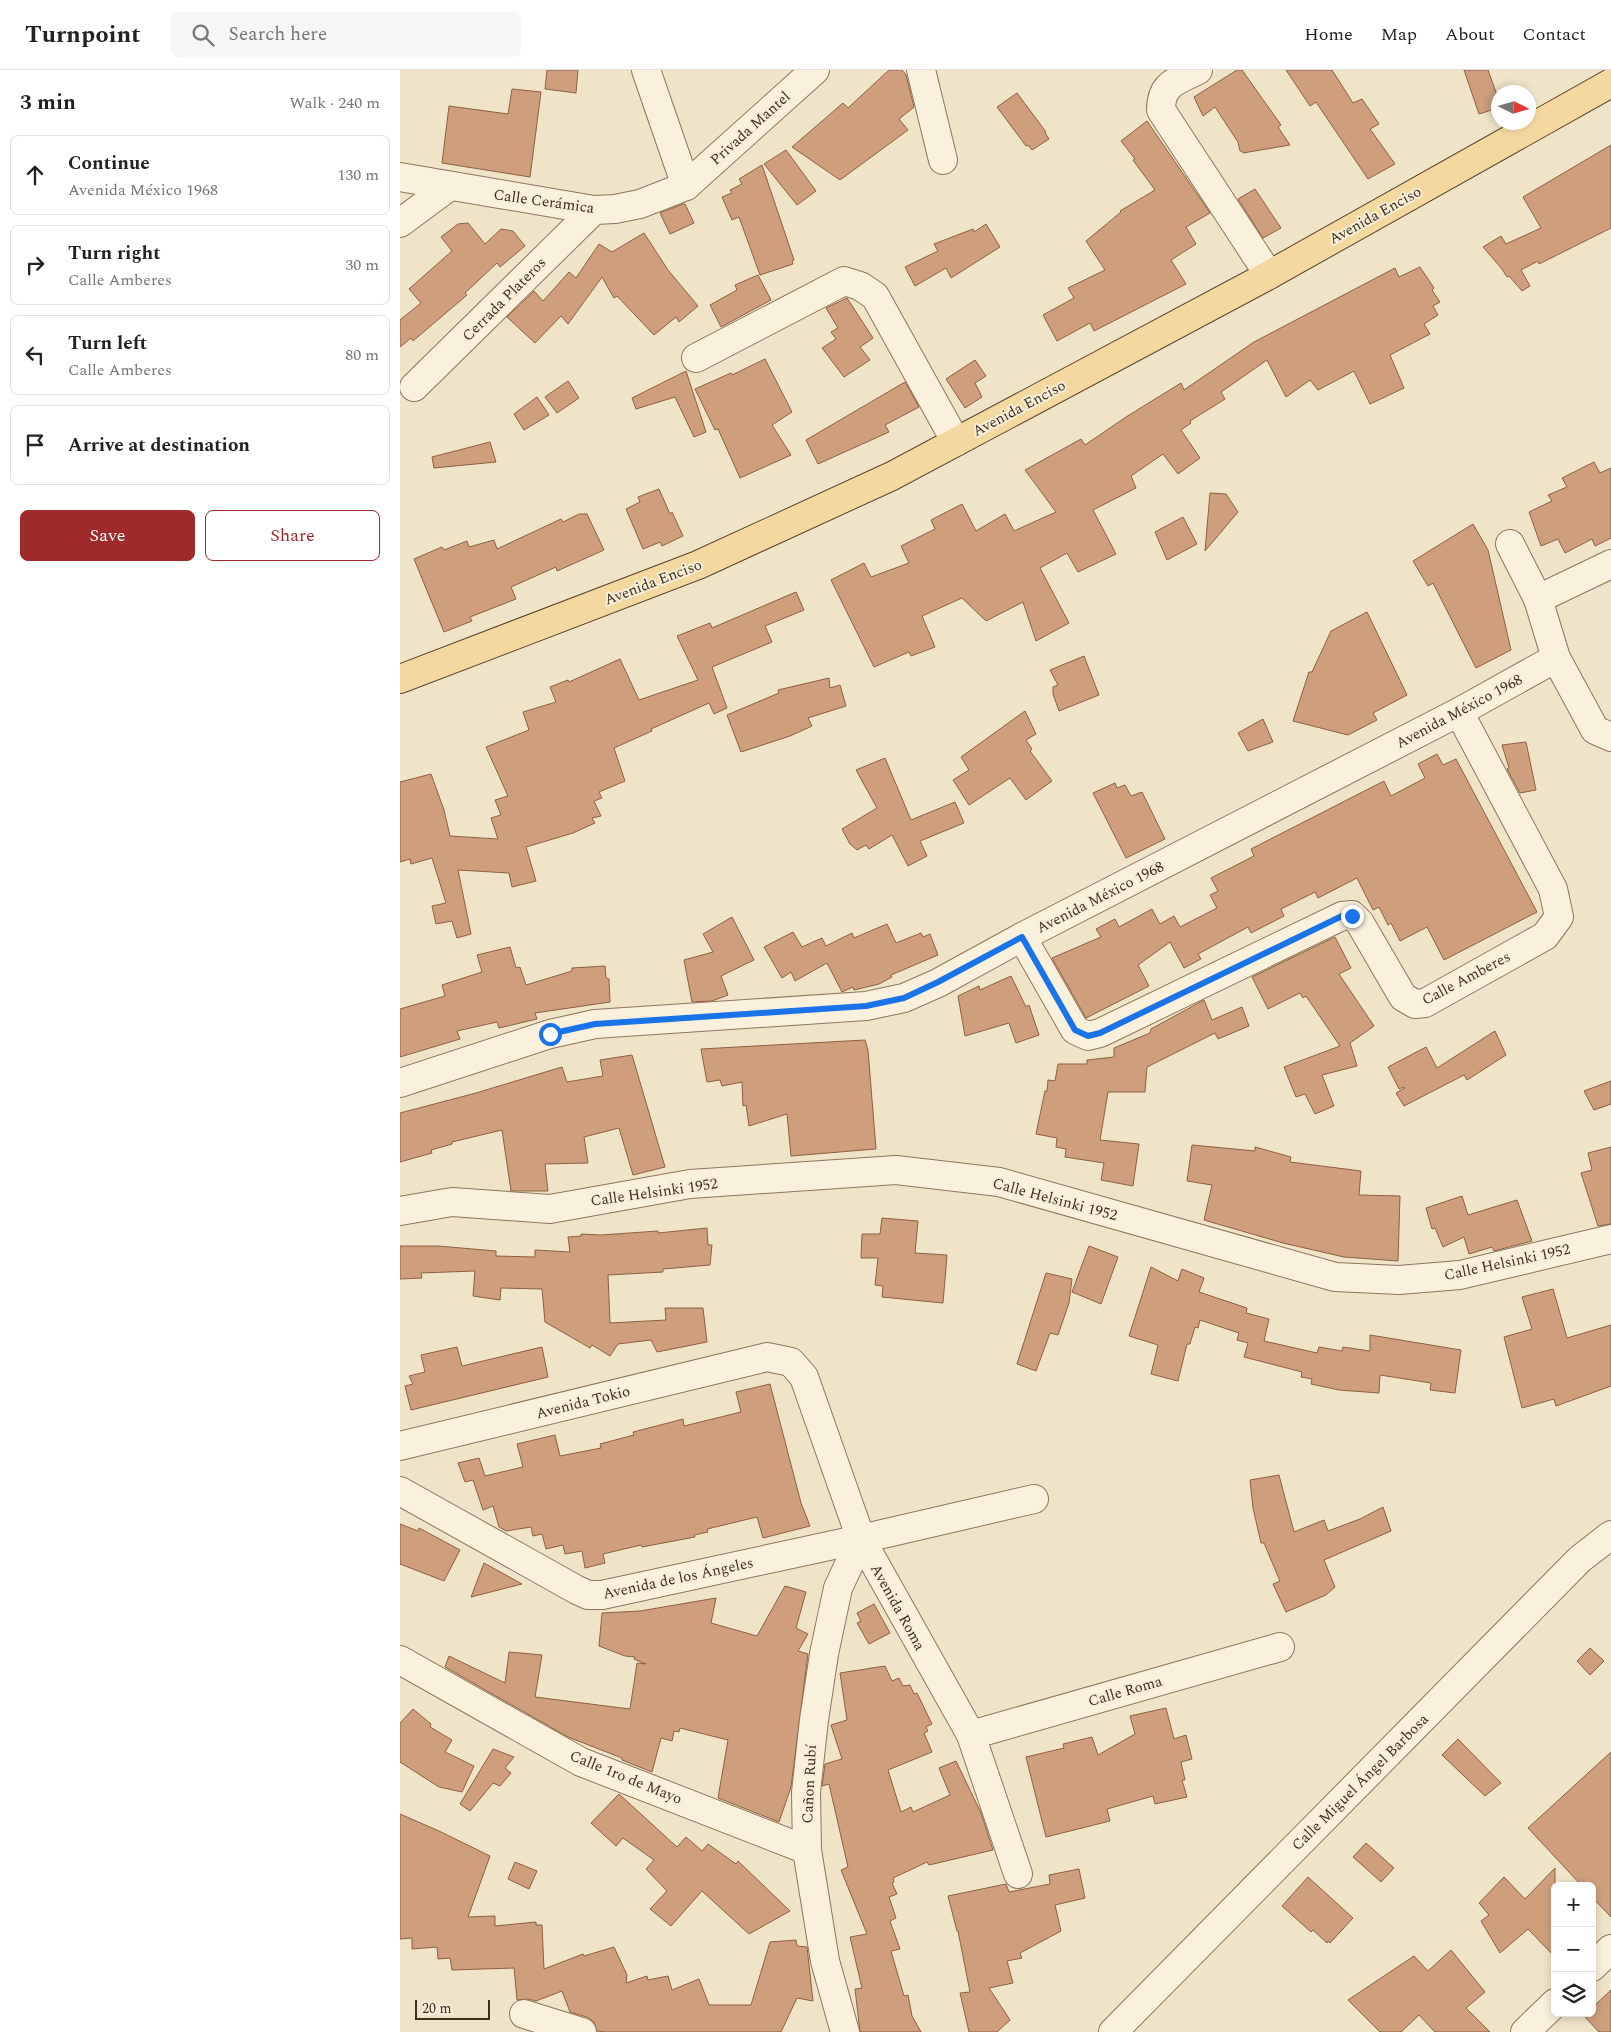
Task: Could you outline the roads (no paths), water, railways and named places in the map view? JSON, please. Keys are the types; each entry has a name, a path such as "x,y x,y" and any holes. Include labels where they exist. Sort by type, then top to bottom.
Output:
{"main road":[{"name":"Avenida Enciso","path":"400,679 698,565 892,476 1269,275 1611,83"}],"street":[{"path":"646,70 686,186"},
{"name":"Privada Mantel","path":"686,186 815,70"},
{"path":"921,70 943,160"},
{"path":"1198,70 1168,86 1161,97 1161,110 1269,275"},
{"name":"Calle Cerámica","path":"400,178 594,210 615,209 640,204 686,186"},
{"path":"400,223 450,186"},
{"name":"Cerrada Plateros","path":"414,387 594,210"},
{"path":"696,358 844,281 860,286 875,296 956,442"},
{"path":"1510,544 1538,599 1556,658 1595,730 1611,737"},
{"path":"1538,599 1611,564"},
{"name":"Avenida México 1968","path":"400,1083 550,1034 595,1024 866,1006 904,998 1459,712 1556,658"},
{"name":"Calle Amberes","path":"1022,937 1075,1030 1088,1036 1100,1033 1342,916 1352,916 1360,923 1403,997 1415,1004 1425,1003 1545,936 1559,917 1553,889 1459,712"},
{"name":"Calle Helsinki 1952","path":"400,1212 452,1202 550,1209 690,1184 896,1170 999,1182 1335,1277 1399,1280 1460,1275 1611,1239"},
{"name":"Avenida Tokio","path":"400,1446 767,1358"},
{"name":"Avenida Roma","path":"767,1358 791,1362 804,1377 861,1539 971,1735 1018,1874"},
{"name":"Avenida de los Ángeles","path":"400,1491 588,1595 602,1595 861,1539 1034,1499"},
{"name":"Calle Miguel Ángel Barbosa","path":"1113,2032 1580,1559 1611,1535"},
{"name":"Cañon Rubí","path":"844,2032 825,1960 807,1850 806,1792 824,1654 838,1588 861,1539"},
{"name":"Calle Roma","path":"971,1735 1280,1647"},
{"name":"Calle 1ro de Mayo","path":"400,1660 581,1762 807,1850"},
{"path":"1596,1963 1611,1950"},
{"path":"1525,2032 1551,2007"},
{"path":"524,2014 582,2032"}]}
